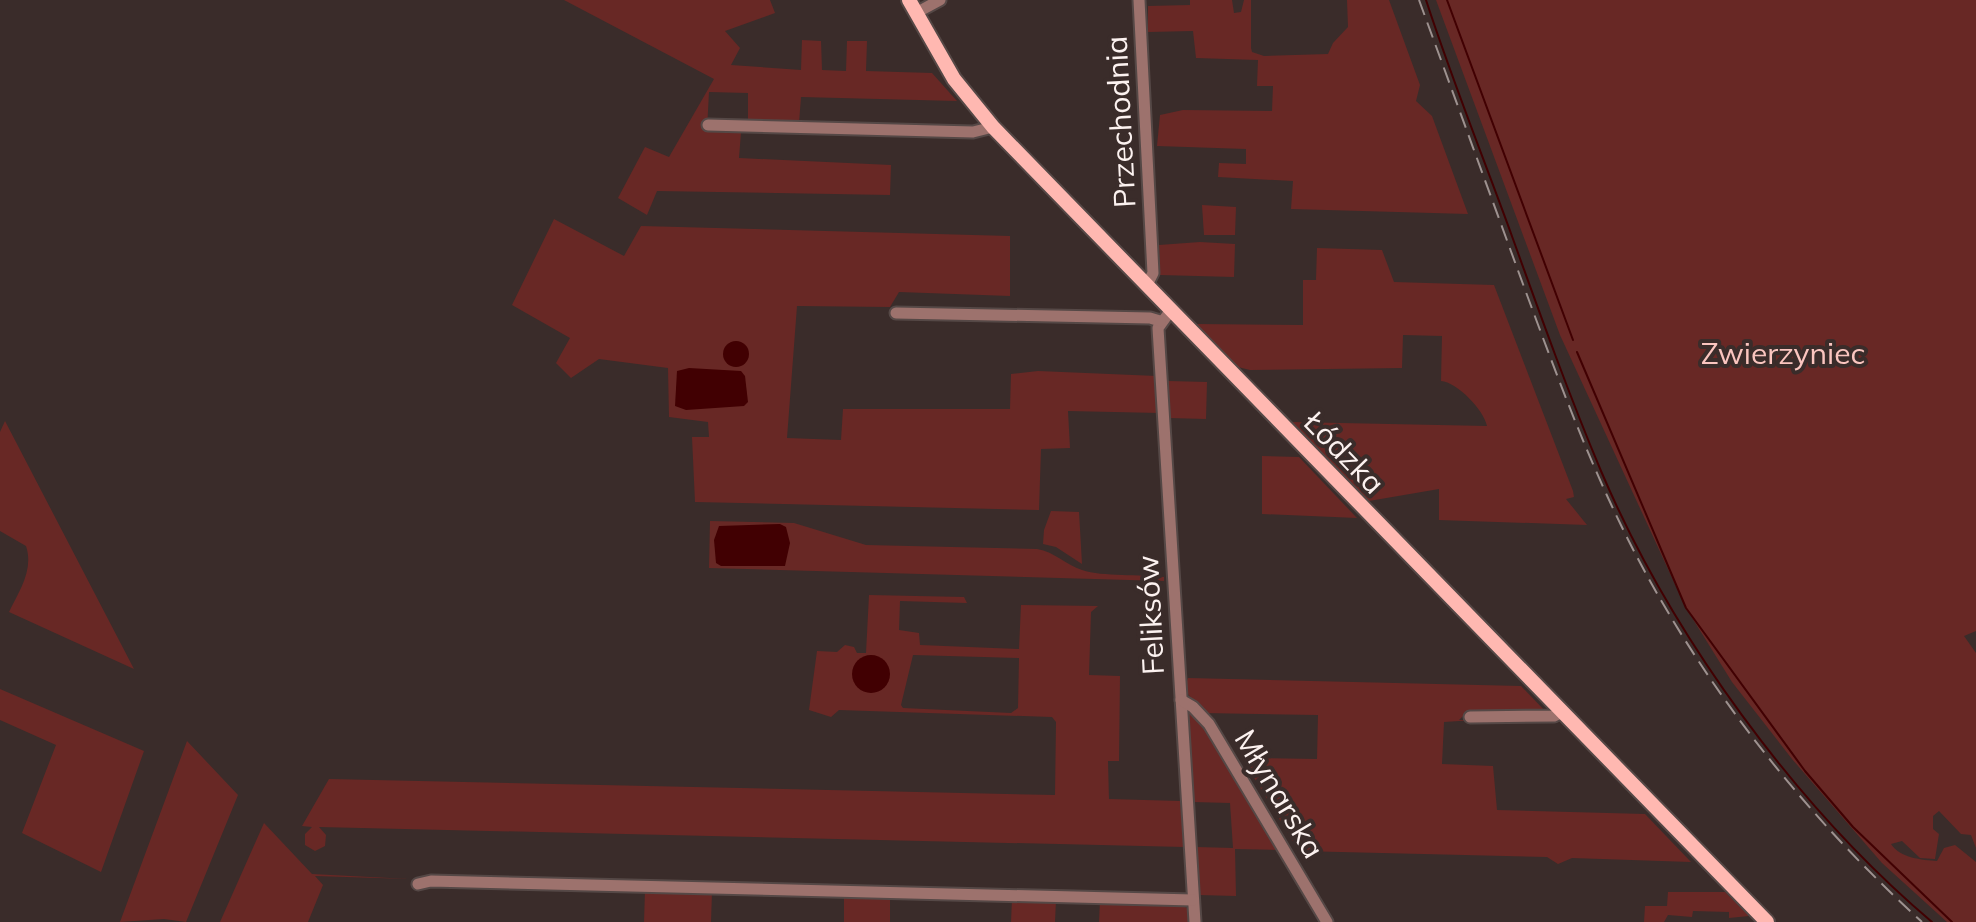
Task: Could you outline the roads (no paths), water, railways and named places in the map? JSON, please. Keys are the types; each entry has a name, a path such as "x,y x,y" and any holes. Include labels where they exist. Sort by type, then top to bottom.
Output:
{"main road":[{"name":"Łódzka","path":"912,6 954,79 993,127 1147,285 1165,316 1562,712 1767,922"}],"street":[{"path":"912,6 940,0"},
{"name":"Przechodnia","path":"1139,0 1153,273 1147,285"},
{"path":"708,125 973,132 993,127"},
{"path":"896,313 1165,316"},
{"name":"Feliksów","path":"1165,316 1181,700 1195,922"},
{"name":"Młynarska","path":"1181,700 1193,707 1209,724 1327,922"},
{"path":"1470,717 1554,716 1562,712"},
{"path":"418,884 431,881 1193,900"}],"waterway":[{"path":"1426,0 1578,414 1630,533 1663,594 1742,715 1786,772 1833,826 1932,922"},
{"path":"1447,0 1573,340"},
{"path":"1577,352 1686,608 1805,771 1853,827 1952,922"}],"railway":[{"path":"1419,0 1565,395 1637,557 1696,657 1764,752 1839,840 1922,922"}],"park label":[{"name":"Zwierzyniec","path":"1783,354"}]}
